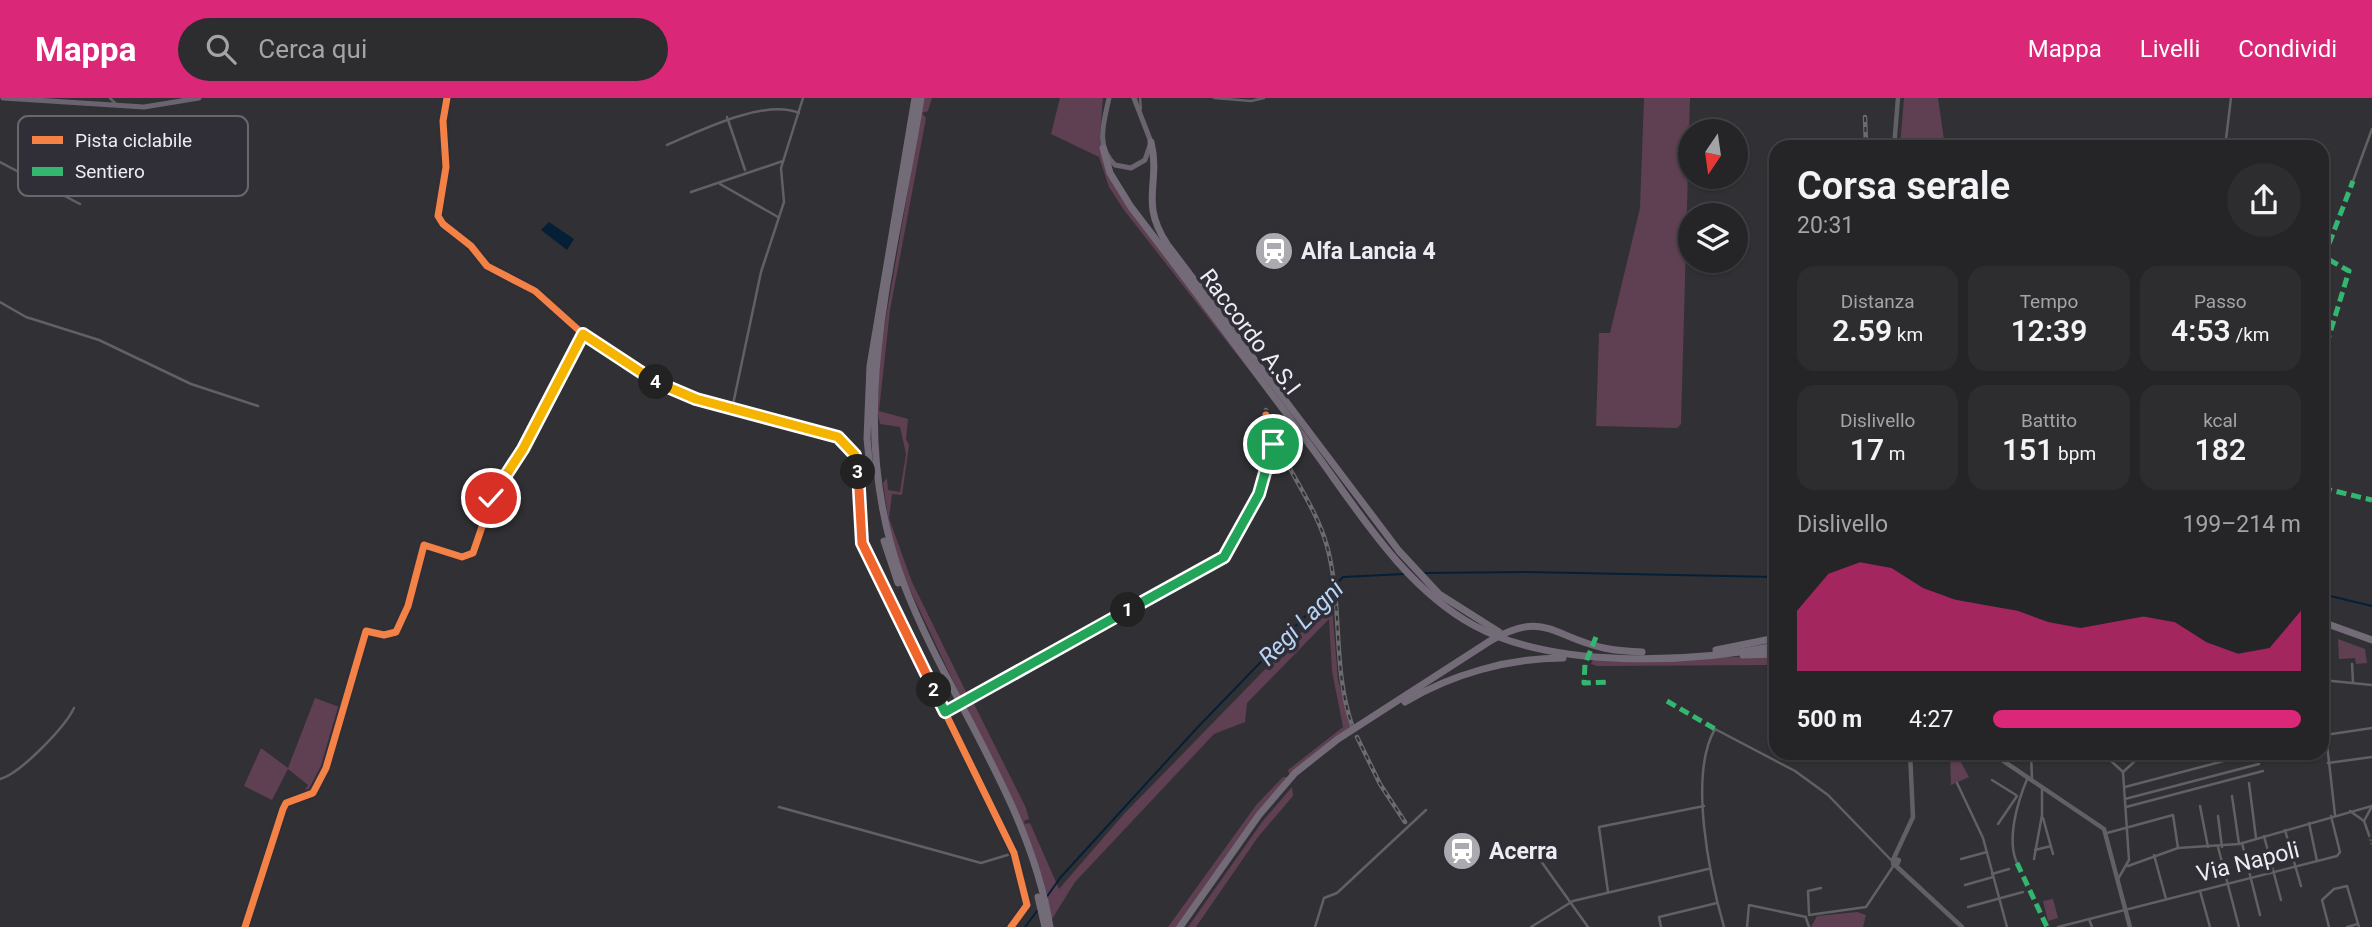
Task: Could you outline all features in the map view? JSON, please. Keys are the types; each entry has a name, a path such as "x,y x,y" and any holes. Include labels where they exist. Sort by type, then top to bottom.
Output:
{"highway":[{"path":"917,100 874,385 875,476 882,518 904,583 959,705"},
{"path":"917,100 870,366 867,439 878,519 893,568 1020,827 1049,926"},
{"name":"Raccordo A.S.I","path":"1151,142 1150,201 1158,231 1396,553"},
{"name":"Raccordo A.S.I","path":"1103,148 1110,173 1131,207 1396,553 1435,596 1507,638 1580,655"},
{"path":"874,385 879,427"},
{"path":"882,480 882,518"},
{"path":"1183,927 1259,815 1293,779 1356,730 1510,629 1538,625 1588,643 1601,654 1616,657 1769,654"},
{"path":"2329,627 2372,642"},
{"path":"1356,730 1422,691 1453,678 1534,659 1716,650 1769,643"},
{"path":"1680,656 1769,643"}],"main road":[{"path":"3,98 155,107 200,98"},
{"path":"1107,98 1103,148 1115,165 1131,167 1145,160 1151,142 1134,98"}],"street":[{"path":"110,98 118,106"},
{"path":"447,98 443,116 446,167 438,216 483,261 535,291 583,334 669,390 844,440 858,461 862,543 1014,853 1027,905 1011,927"},
{"path":"732,409 761,272 785,192 783,161 803,98"},
{"path":"1140,98 1142,116"},
{"path":"1214,98 1251,101 1264,98"},
{"path":"1895,140 1898,98"},
{"path":"2226,140 2230,98"},
{"path":"667,145 727,117 782,108 799,113"},
{"path":"727,117 746,172"},
{"path":"2353,181 2372,129"},
{"path":"691,191 783,161"},
{"path":"0,162 18,171"},
{"path":"719,183 778,217"},
{"path":"65,196 80,204"},
{"path":"0,302 26,317 99,340 191,384 258,406"},
{"path":"245,927 283,809 290,801 313,793 326,768 366,631 384,635 396,632 408,606 425,545 463,557 473,553 496,486 523,449 583,334"},
{"path":"945,712 1222,559 1264,483 1273,444 1266,415"},
{"path":"2352,664 2353,681"},
{"path":"2329,680 2372,685"},
{"path":"0,779 12,775 34,754 74,708"},
{"path":"1724,927 1708,870 1703,766 1715,729 1769,757"},
{"path":"2329,734 2372,729"},
{"path":"2328,763 2372,757"},
{"path":"1774,760 1795,771 1828,795 1896,863 1905,877 1962,927"},
{"path":"1747,927 1749,905 1808,918 1867,906 1896,863 1899,847 1913,817 1910,760"},
{"path":"2002,760 2106,833 2130,927"},
{"path":"1998,824 2030,779 2031,760"},
{"path":"2110,760 2123,772 2128,866"},
{"path":"2123,772 2136,760"},
{"path":"2125,787 2228,760"},
{"path":"2328,760 2333,816"},
{"path":"2125,799 2259,764"},
{"path":"2126,807 2263,771"},
{"path":"1992,780 2018,797"},
{"path":"1957,783 1983,838 2007,927"},
{"path":"2249,783 2256,838"},
{"path":"2034,859 2042,815 2042,788"},
{"path":"2232,796 2240,844 2260,915"},
{"path":"2017,863 2012,852 2018,797"},
{"path":"1608,892 1599,827 1704,806"},
{"path":"2200,806 2208,847"},
{"path":"2118,879 2128,866 2154,854 2178,848 2240,844 2372,806"},
{"path":"2364,821 2372,806"},
{"path":"779,807 981,863 1014,853"},
{"path":"1315,927 1324,898 1338,892 1426,810"},
{"path":"2350,811 2364,821 2369,835"},
{"path":"2042,815 2053,854"},
{"path":"2106,833 2173,815 2178,848"},
{"path":"2218,816 2220,847 2239,927"},
{"name":"Via Napoli","path":"2058,927 2295,867 2340,853 2333,816"},
{"path":"2309,823 2317,861"},
{"path":"2286,830 2301,886"},
{"path":"2264,836 2281,900"},
{"path":"2035,850 2051,846"},
{"path":"1532,850 1588,927"},
{"path":"1961,859 1987,852"},
{"path":"2154,854 2165,899"},
{"path":"1965,885 2009,869"},
{"path":"1531,927 1570,902 1708,870"},
{"path":"2329,927 2322,900 2334,889 2347,886 2359,925 2347,927"},
{"path":"1802,888 1808,891 1821,888"},
{"path":"1808,891 1809,927"},
{"path":"2200,891 2210,927"},
{"path":"1968,907 2023,892"},
{"path":"1661,927 1659,917 1717,903"},
{"path":"2089,919 2092,927"},
{"path":"1542,920 1546,927"}],"shaded area":[{"path":"924,98 932,98 928,111 922,113 926,118 890,310 879,411 908,419 906,439 909,445 902,495 892,494 889,518 912,582 969,698 962,700 904,577 891,537 883,483 887,478 888,490 900,492 906,454 900,427 880,424 877,411 881,346"},
{"path":"1060,98 1103,98 1100,133 1105,165 1277,406 1124,210 1109,187 1099,157 1051,134"},
{"path":"1644,98 1690,98 1689,119 1678,119 1678,189 1687,189 1687,203 1678,203 1678,273 1685,273 1681,424 1677,428 1596,426 1599,333 1610,333 1640,208"},
{"path":"1904,98 1938,98 1944,140 1901,140"},
{"path":"1332,606 1338,680 1351,729 1290,776 1288,770 1343,727 1332,671 1329,619 1247,703 1245,722 1214,734 1075,882 1052,919 1041,876 966,706 973,702 1026,808 1029,819 1024,821 1025,824 1030,823 1059,889 1124,814 1323,610 1326,612"},
{"path":"2338,639 2365,649 2367,663 2356,664 2355,658 2339,659"},
{"path":"1769,656 1769,665 1597,666 1591,664 1593,660"},
{"path":"315,698 342,708 323,770 310,790 302,795 308,785 288,769 272,800 244,786 261,748 288,768"},
{"path":"1950,760 1960,760 1969,777 1951,785"},
{"path":"1283,777 1288,777 1178,927 1168,927 1257,804"},
{"path":"1292,787 1293,796 1258,837 1196,927 1188,927 1262,822"},
{"path":"2053,899 2058,918 2048,921 2043,901"},
{"path":"1857,912 1866,915 1863,927 1811,927 1817,916"}],"water":[{"path":"549,222 574,239 567,250 541,230"}],"waterway":[{"name":"Regi Lagni","path":"1423,573 1527,572 1769,577"},
{"name":"Regi Lagni","path":"1046,898 1060,878 1196,729 1343,577 1404,574"},
{"name":"Regi Lagni","path":"2329,596 2372,606"},
{"name":"Regi Lagni","path":"1025,927 1037,911"}],"tunnel":[{"path":"2369,835 2372,845"}],"railway":[{"path":"1865,117 1866,140"},
{"path":"1266,410 1278,445 1313,511 1327,546 1335,591 1342,681 1352,725"},
{"path":"1357,737 1380,784 1405,822"}],"marked path":[{"path":"2329,244 2353,181"},
{"path":"2329,260 2349,271 2329,336"},
{"path":"2329,490 2372,500"},
{"path":"1596,637 1585,664 1584,683 1609,682"},
{"path":"1667,701 1715,729"},
{"path":"2017,863 2047,927"}],"cycle path":[{"path":"447,98 443,121 446,167 438,216 443,224 471,246 487,266 535,291 583,334 650,380 696,399 822,432 844,441 855,455 862,543 1014,853 1027,905 1011,927"},
{"path":"245,927 286,803 313,793 326,768 366,631 384,635 396,632 408,606 424,545 462,557 473,553 496,486 523,449 583,334"},
{"path":"945,712 1222,559 1263,483 1273,448 1266,415"}],"place":[{"name":"Alfa Lancia 4","path":"1274,251"},
{"name":"Acerra","path":"1462,851"}],"route":[{"path":"491,498 496,486 523,449 583,334 669,390 838,437 851,448 858,461 862,543 945,712 1222,559 1264,483 1273,444"}]}
